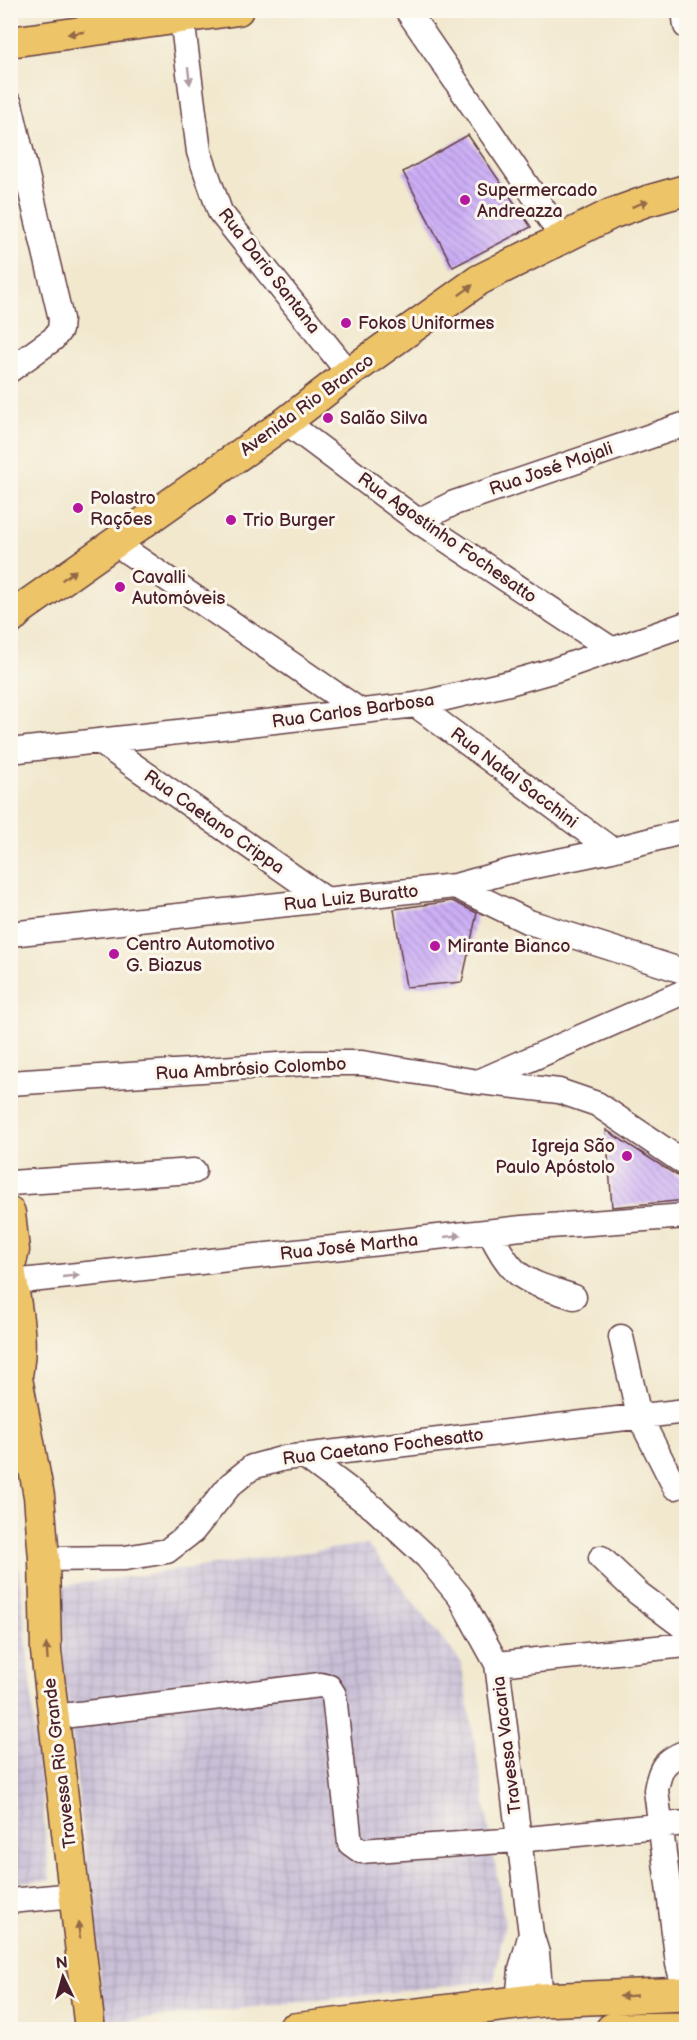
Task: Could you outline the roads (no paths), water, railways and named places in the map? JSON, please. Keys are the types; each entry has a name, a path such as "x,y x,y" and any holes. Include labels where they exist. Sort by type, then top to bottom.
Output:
{"highway":[{"path":"294,2030 530,2001 686,1994"},
{"path":"459,2030 504,2022 521,2016 534,2009 530,2001"},
{"path":"612,2030 686,2029"}],"main road":[{"path":"10,42 143,17 182,18 238,10"},
{"name":"Avenida Rio Branco","path":"14,614 286,422 349,373 479,280 611,214 646,201 687,190"},
{"path":"10,1213 11,1262 21,1344 14,1389"},
{"name":"Travessa Rio Grande","path":"14,1389 39,1496 44,1559 46,1651 90,2030"},
{"path":"10,1471 20,1477 39,1496"}],"street":[{"path":"407,10 562,238"},
{"path":"684,10 687,26"},
{"name":"Rua Dario Santana","path":"182,18 199,152 220,212 349,373"},
{"path":"10,105 61,319 60,330 53,339 10,370"},
{"name":"Rua Agostinho Fochesatto","path":"286,422 418,521 611,649"},
{"name":"Rua José Majali","path":"418,521 454,503 687,424"},
{"path":"115,543 360,711"},
{"name":"Rua Carlos Barbosa","path":"10,751 416,705 509,683 687,624"},
{"name":"Rua Natal Sacchini","path":"416,705 612,850"},
{"name":"Rua Caetano Crippa","path":"100,742 328,901"},
{"name":"Rua Luiz Buratto","path":"10,934 455,886 510,870 612,850 687,831"},
{"path":"455,886 529,922 687,972"},
{"path":"478,1082 687,991"},
{"name":"Rua Ambrósio Colombo","path":"10,1083 308,1063 362,1063 478,1082 559,1091 597,1104 687,1164"},
{"path":"10,1183 194,1171"},
{"name":"Rua José Martha","path":"11,1262 490,1232 687,1216"},
{"path":"490,1232 504,1259 526,1281 574,1298"},
{"path":"621,1337 639,1416 675,1487"},
{"name":"Rua Caetano Fochesatto","path":"44,1559 125,1558 167,1551 193,1531 230,1485 252,1467 303,1455 687,1411"},
{"name":"Travessa Vacaria","path":"303,1455 375,1509 427,1557 460,1597 497,1664 531,1934 537,1953 530,2001"},
{"path":"601,1558 638,1593 687,1629"},
{"path":"497,1664 687,1644"},
{"path":"54,1717 320,1685 328,1687 334,1695 350,1843 361,1851 518,1840 687,1823"},
{"path":"686,1994 678,1964 656,1790 664,1765 676,1756 687,1752"},
{"path":"10,1901 75,1895"}],"place":[{"name":"Supermercado Andreazza","path":"465,200"},
{"name":"Fokos Uniformes","path":"346,323"},
{"name":"Salão Silva","path":"328,418"},
{"name":"Polastro Rações","path":"78,508"},
{"name":"Trio Burger","path":"231,520"},
{"name":"Cavalli Automóveis","path":"120,587"},
{"name":"Mirante Bianco","path":"435,946"},
{"name":"Centro Automotivo G. Biazus","path":"114,954"},
{"name":"Igreja São Paulo Apóstolo","path":"627,1156"}]}
